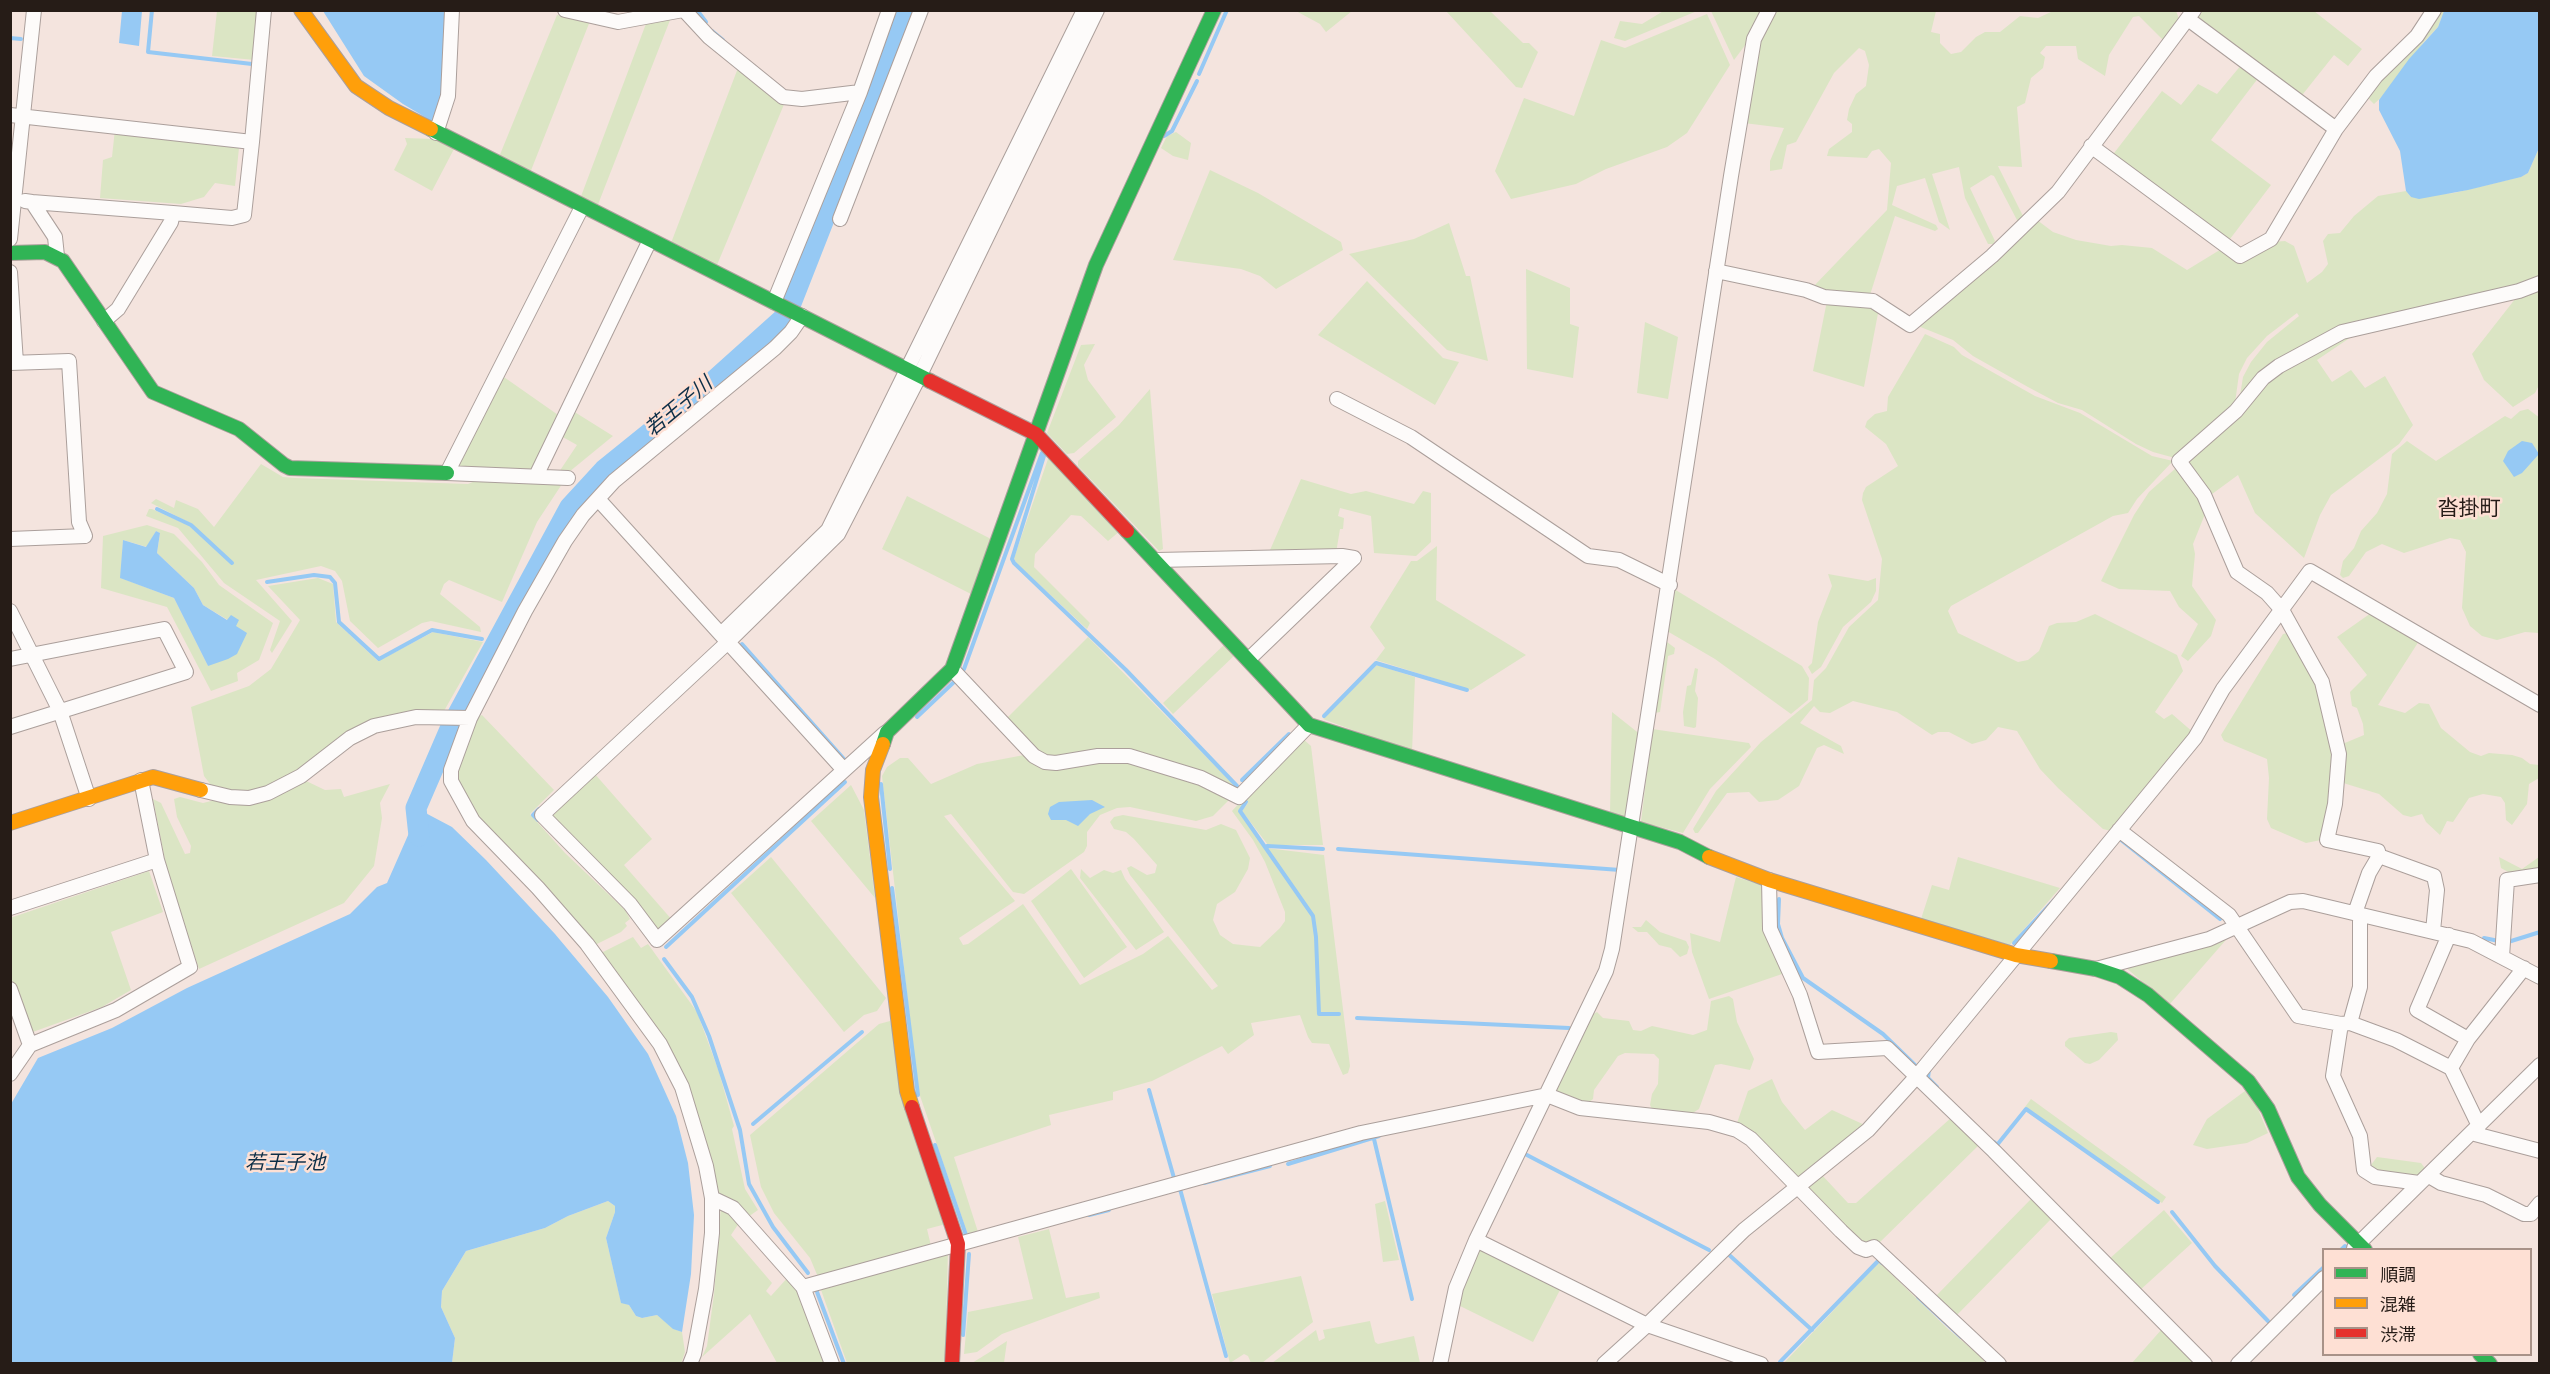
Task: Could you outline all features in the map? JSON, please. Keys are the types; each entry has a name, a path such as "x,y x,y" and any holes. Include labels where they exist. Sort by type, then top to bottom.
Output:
{"street":[{"path":"10,239 14,200 16,116 34,10"},
{"path":"14,200 232,218 244,215 264,10"},
{"path":"301,10 356,86 389,108 1036,434 1157,560 1309,725 1680,842 1718,862 1769,880 2016,955 2096,969 2120,977 2148,995 2248,1081 2268,1109 2298,1177 2359,1248 2424,1179 2540,1065"},
{"path":"436,133 448,96 452,10"},
{"path":"565,10 618,22 684,10 710,37 783,97 802,99 860,92"},
{"path":"776,303 860,92 889,10"},
{"path":"840,219 921,10"},
{"path":"914,372 1084,10"},
{"path":"1097,10 914,372 828,530 724,638 542,815 630,904 657,940 952,669 1096,265 1214,10"},
{"path":"1440,1364 1453,1299 1476,1240 1606,970 1618,923 1716,271 1755,39 1769,10"},
{"path":"2091,146 2240,256 2271,239 2336,129 2376,76 2417,36 2434,10"},
{"path":"1716,271 1806,290 1824,297 1873,301 1910,325 2034,217 2058,192 2187,16 2336,129"},
{"path":"16,116 252,142"},
{"path":"32,202 56,237 57,256"},
{"path":"447,473 582,207"},
{"path":"104,321 117,309 171,222 173,213"},
{"path":"536,476 650,240"},
{"path":"10,253 35,251 57,256 67,265 153,392 238,429 290,468 568,478"},
{"path":"10,272 13,363 69,361 80,522 85,536 10,539"},
{"path":"2379,856 2378,851 2327,840 2335,804 2339,754 2322,682 2298,635 2280,608 2267,593 2237,572 2204,495 2195,479 2179,461 2183,455 2236,411 2263,378 2279,366 2342,332 2519,291 2540,283"},
{"path":"705,1364 692,1359 706,1289 712,1233 712,1198 695,1125 682,1087 660,1044 587,944 538,888 472,821 456,793 451,770 470,718 565,541 614,481 775,348 791,332 800,315"},
{"path":"1337,399 1411,437 1588,556 1619,560 1670,585"},
{"path":"598,499 844,770"},
{"path":"1157,560 1342,556 1354,558 1249,659"},
{"path":"1604,1364 1744,1230 1868,1130 1917,1076 2195,738 2223,689 2280,608 2310,571 2540,705"},
{"path":"10,611 60,711 89,799"},
{"path":"10,659 164,629 186,672 10,727"},
{"path":"952,669 1034,756 1045,762 1056,764 1098,756 1129,756 1201,778 1239,796 1309,725"},
{"path":"10,823 153,777 230,797 249,798 268,793 301,776 350,738 374,726 416,717 470,718"},
{"path":"886,732 873,770 871,797 907,1091 958,1244 952,1364"},
{"path":"10,1074 30,1045 116,1010 190,967 157,860 141,780"},
{"path":"2120,830 2229,915 2298,1017 2345,1023 2396,1040 2451,1068 2475,1129 2540,1151"},
{"path":"2379,856 2369,873 2357,914 2360,987 2345,1023 2333,1076 2356,1124 2364,1170 2375,1177 2440,1182 2486,1195 2524,1214 2531,1214 2540,1203"},
{"path":"2379,856 2434,876 2437,890 2433,931"},
{"path":"10,908 157,860"},
{"path":"2502,957 2507,880 2540,875"},
{"path":"1769,880 1770,929 1800,995 1818,1052 1887,1048 1994,1151 2205,1364"},
{"path":"2096,969 2209,939 2290,902 2303,901 2470,941 2540,978"},
{"path":"2449,935 2417,1010 2468,1039"},
{"path":"2451,1068 2468,1039 2524,969"},
{"path":"10,989 30,1045"},
{"path":"803,1287 1361,1133 1547,1095 1580,1108 1709,1122 1737,1130 1751,1138 1858,1247 1866,1250 1874,1247 1999,1364"},
{"path":"712,1198 733,1208 803,1287 832,1364"},
{"path":"1476,1240 1647,1325 1761,1364"},
{"path":"2238,1364 2322,1280"}],"green space":[{"path":"1665,10 1697,11 1625,41 1614,38 1620,21 1642,24"},
{"path":"217,11 260,11 255,60 212,56"},
{"path":"1296,11 1352,11 1326,32 1320,24"},
{"path":"1446,11 1490,11 1523,43 1529,43 1538,52 1522,88 1516,87"},
{"path":"1711,11 1762,11 1746,44 1734,60"},
{"path":"1777,11 1936,11 1931,32 1940,34 1940,43 1951,54 1961,52 1976,37 1985,32 2000,32 2020,16 2038,18 2053,11 2176,11 2180,21 2165,42 2139,16 2133,17 2109,55 2105,76 2078,59 2076,46 2046,46 2040,53 2045,57 2043,68 2031,78 2025,103 2017,107 2022,167 1998,166 2024,218 2018,222 1994,176 1991,175 1970,188 1995,241 1993,244 1988,244 1965,198 1959,167 1932,174 1950,230 1939,222 1925,178 1897,186 1892,205 1936,225 1938,229 1935,231 1895,216 1870,295 1837,296 1812,288 1887,210 1891,163 1879,149 1872,151 1867,158 1827,156 1829,149 1852,132 1852,124 1847,120 1849,109 1856,94 1866,86 1869,65 1865,51 1859,48 1834,73 1796,142 1787,145 1782,169 1770,171 1770,161 1784,128 1744,123 1759,48 1765,30"},
{"path":"2198,11 2314,11 2362,49 2348,66 2334,55 2299,99 2193,21"},
{"path":"2440,11 2444,11 2438,27 2423,43 2388,91 2374,104 2367,92"},
{"path":"1707,14 1730,65 1687,133 1667,147 1606,169 1576,184 1511,199 1495,171 1524,98 1574,116 1601,40 1625,48"},
{"path":"557,15 590,21 530,173 499,157"},
{"path":"672,15 597,207 580,199 647,21"},
{"path":"2242,64 2259,77 2211,140 2271,185 2227,243 2111,157 2162,91 2181,105 2198,84 2217,94"},
{"path":"738,68 785,102 717,265 671,243"},
{"path":"115,129 237,145 239,148 235,186 215,183 204,197 181,204 100,198 103,160 112,157"},
{"path":"1176,132 1191,143 1188,160 1173,156 1161,148 1167,136"},
{"path":"405,138 433,139 454,149 432,191 394,170 407,144"},
{"path":"2539,148 2539,280 2343,329 2239,402 2243,377 2251,362 2267,342 2299,316 2297,313 2267,336 2247,358 2239,374 2235,403 2175,458 2136,444 2082,410 2058,403 1973,356 1953,340 1918,326 2037,220 2053,232 2076,240 2111,246 2152,248 2187,270 2223,248 2238,259 2272,242 2285,241 2294,246 2307,283 2322,272 2328,264 2323,241 2328,234 2340,233 2354,216 2378,196 2406,191 2411,197 2454,193 2520,177 2528,173"},
{"path":"1210,170 1258,193 1341,242 1343,250 1276,289 1260,276 1241,269 1173,260"},
{"path":"1449,223 1466,276 1470,276 1488,361 1447,350 1349,254 1414,239"},
{"path":"1526,269 1570,288 1570,324 1579,327 1573,378 1527,369"},
{"path":"1367,281 1443,358 1459,362 1435,405 1318,335"},
{"path":"2539,287 2540,383 2535,393 2513,407 2484,380 2472,354 2519,294"},
{"path":"1827,301 1879,308 1864,387 1813,371"},
{"path":"1645,322 1678,337 1668,399 1637,393"},
{"path":"2363,329 2317,360 2332,382 2351,370 2365,388 2385,376 2413,425 2399,444 2331,495 2320,515 2304,558 2255,513 2238,475 2208,497 2184,463 2278,370"},
{"path":"1925,334 1954,347 1962,355 2035,396 2080,413 2152,456 2173,461 2137,499 2128,513 2113,516 1951,606 1948,611 1958,633 2018,662 2028,660 2039,651 2049,626 2076,622 2095,614 2177,655 2183,671 2155,712 2164,719 2172,714 2194,733 2111,831 2103,829 2040,769 2017,731 1998,727 1986,740 1972,744 1949,732 1938,732 1932,735 1897,712 1853,701 1830,713 1820,712 1814,706 1800,723 1841,746 1844,754 1824,745 1817,748 1799,786 1778,800 1759,802 1749,792 1727,793 1698,833 1695,833 1693,829 1716,791 1761,742 1812,700 1814,680 1826,668 1849,627 1878,600 1882,559 1862,500 1863,493 1866,487 1898,466 1886,444 1865,427 1867,421 1875,414 1887,411 1888,397"},
{"path":"1095,344 1084,365 1088,380 1116,417 1074,453 1067,454 1047,433 1081,345"},
{"path":"501,375 561,417 534,471 453,470"},
{"path":"1150,389 1163,549 1159,551 1078,466 1078,461 1119,425"},
{"path":"2528,409 2540,418 2539,633 2525,632 2497,640 2482,636 2470,626 2462,608 2466,552 2460,540 2450,538 2404,553 2382,544 2366,552 2349,576 2343,578 2340,575 2343,561 2354,548 2361,531 2377,513 2387,494 2392,454 2407,441 2436,461 2505,416 2511,419 2520,411"},
{"path":"573,411 613,436 569,472 559,472 577,445 561,436"},
{"path":"1049,456 1120,531 1108,541 1081,516 1071,515 1035,554 1034,567 1090,623 1087,629 1016,563 1014,558"},
{"path":"261,464 283,477 295,478 468,484 480,479 562,484 537,522 502,602 449,580 444,584 440,594 480,627 481,632 431,621 422,623 378,648 350,621 342,581 335,571 321,566 256,580 292,621 272,653 270,650 280,621 224,583 178,528 146,516 149,509 152,509 190,526 232,564 192,524 151,503 156,499 174,508 176,500 198,509 214,527"},
{"path":"2176,468 2207,509 2193,544 2195,554 2192,586 2216,620 2211,636 2188,661 2181,656 2198,624 2179,607 2170,591 2119,589 2101,581 2134,515 2149,492"},
{"path":"1301,479 1351,494 1366,491 1414,504 1423,491 1431,493 1431,542 1416,556 1374,553 1371,516 1340,508 1338,516 1344,518 1336,553 1267,557"},
{"path":"907,496 991,539 971,594 882,549"},
{"path":"147,525 174,534 202,562 219,585 273,623 259,660 237,673 238,681 211,691 167,607 101,588 103,536","holes":["156,531 160,533 157,553 194,588 203,605 228,620 208,666 174,598 121,578 123,540 147,547"]},
{"path":"1437,546 1436,600 1526,655 1471,690 1376,660 1385,648 1370,627 1411,561 1417,561"},
{"path":"1828,574 1868,581 1876,578 1876,591 1871,602 1843,627 1821,667 1812,674 1808,667 1812,663 1818,622 1832,586"},
{"path":"318,578 333,584 336,622 378,661 433,632 483,642 444,711 404,714 296,772 276,786 251,792 214,789 204,776 191,707 249,686 271,669 300,620 268,586"},
{"path":"1674,589 1802,666 1809,678 1808,700 1791,714 1715,659 1667,631"},
{"path":"2371,613 2419,641 2378,705 2405,713 2419,703 2429,704 2441,728 2470,752 2481,756 2489,753 2512,755 2530,764 2539,765 2539,778 2529,784 2527,804 2512,825 2506,820 2505,803 2501,797 2483,794 2469,798 2453,822 2447,821 2440,835 2426,822 2422,814 2411,817 2403,815 2379,794 2340,782 2340,745 2364,735 2363,724 2357,708 2352,706 2350,692 2367,675 2337,637"},
{"path":"2288,633 2318,683 2335,754 2331,801 2321,840 2306,843 2271,828 2267,819 2269,778 2267,759 2224,741 2221,735 2283,634"},
{"path":"1088,637 1235,786 1232,789 1160,759 1045,757 1006,719"},
{"path":"1667,642 1675,648 1674,654 1668,656 1660,712 1655,713 1665,644"},
{"path":"1226,643 1236,654 1173,714 1163,703"},
{"path":"1377,665 1415,677 1412,752 1323,719"},
{"path":"1695,668 1698,669 1695,691 1698,698 1696,727 1694,728 1684,726 1683,712 1687,686 1691,685"},
{"path":"1612,712 1641,735 1625,818 1610,813"},
{"path":"482,715 554,790 530,814 565,853 625,910 630,919 625,923 627,926 621,932 593,946 475,819 457,789 458,758 476,718"},
{"path":"1652,729 1749,743 1751,747 1710,789 1683,833 1641,822"},
{"path":"1303,739 1311,746 1323,845 1268,845 1242,811 1248,803 1245,797"},
{"path":"1024,755 1127,760 1179,774 1230,799 1213,816 1196,821 1130,807 1117,808 1100,815 1087,832 1087,846 1084,852 1024,894 1013,892 951,814 944,816 1015,901 959,938 963,945 968,944 1023,904 1080,985 1143,954 1168,936 1212,990 1218,986 1130,875 1127,868 1131,866 1147,875 1155,873 1157,865 1134,839 1126,832 1114,829 1110,822 1114,817 1123,815 1206,830 1221,824 1236,830 1250,858 1248,869 1235,892 1217,904 1213,920 1220,935 1233,944 1260,947 1285,921 1285,912 1265,862 1253,840 1232,811 1243,799 1246,802 1239,811 1266,848 1324,855 1350,1066 1348,1073 1343,1075 1329,1044 1312,1043 1300,1015 1251,1023 1254,1035 1228,1054 1222,1046 1152,1081 1113,1092 1113,1100 1049,1115 1051,1125 954,1157 978,1232 968,1235 918,1090 882,776 887,767 900,758 908,758 931,784 977,764"},
{"path":"594,773 652,839 624,865 673,921 655,932 550,814"},
{"path":"302,779 325,790 341,789 344,797 390,784 380,803 382,818 374,866 344,903 199,969 168,875 153,799 161,803 185,854 190,853 191,846 177,817 174,799 180,797 203,803"},
{"path":"851,785 864,810 875,898 811,821"},
{"path":"771,857 886,998 877,1011 864,1015 844,1032 731,893"},
{"path":"1958,857 2060,888 2010,945 1921,919 1932,885 1949,890"},
{"path":"2499,857 2522,869 2539,857 2539,872 2510,877 2510,873 2501,868"},
{"path":"1071,869 1127,947 1084,978 1031,901"},
{"path":"1081,869 1090,878 1104,870 1113,873 1121,870 1125,879 1164,932 1136,950 1080,878"},
{"path":"149,871 163,912 111,932 131,990 102,1007 30,1033 11,977 10,918"},
{"path":"1736,877 1762,885 1785,973 1709,999 1692,952 1690,933 1720,942"},
{"path":"1646,920 1660,932 1686,941 1689,947 1687,954 1680,957 1671,948 1659,945 1647,932 1638,932 1632,927 1641,927"},
{"path":"2232,933 2169,1005 2123,965"},
{"path":"633,937 641,948 648,944 697,1012 719,1072 734,1126 732,1129 745,1189 758,1210 748,1217 716,1194 699,1124 599,954"},
{"path":"1729,996 1733,999 1737,1022 1754,1059 1750,1070 1721,1064 1715,1065 1699,1109 1691,1114 1653,1111 1650,1105 1652,1094 1658,1084 1659,1059 1654,1054 1625,1053 1618,1056 1594,1090 1593,1099 1588,1103 1556,1094 1553,1089 1590,1016 1597,1012 1603,1018 1629,1021 1633,1030 1641,1031 1652,1026 1693,1035 1707,1030 1711,1001"},
{"path":"890,1021 946,1224 927,1229 931,1246 818,1277 810,1258 774,1213 761,1187 750,1135 879,1024"},
{"path":"2117,1033 2118,1040 2099,1060 2090,1064 2085,1063 2065,1046 2069,1038"},
{"path":"1772,1079 1782,1102 1805,1130 1832,1110 1867,1126 1804,1176 1799,1177 1736,1126 1748,1091"},
{"path":"2245,1091 2253,1097 2268,1133 2247,1143 2207,1149 2193,1145 2207,1119"},
{"path":"2031,1099 2166,1197 2162,1203 2025,1107"},
{"path":"1952,1117 1979,1145 1877,1245 1865,1247 1804,1187 1821,1174 1848,1203 1856,1203"},
{"path":"2377,1157 2421,1163 2424,1167 2424,1174 2418,1177 2378,1172 2371,1165"},
{"path":"2032,1198 2052,1218 1955,1317 1934,1298"},
{"path":"608,1201 615,1206 615,1212 606,1238 621,1302 629,1305 636,1316 642,1318 657,1315 674,1329 682,1332 685,1352 681,1364 452,1363 455,1338 441,1307 442,1291 466,1251 545,1228 568,1216"},
{"path":"1385,1201 1399,1260 1383,1262 1375,1204"},
{"path":"721,1205 741,1220 731,1235 772,1283 766,1291 771,1296 789,1276 795,1284 828,1363 777,1363 750,1314 702,1357 707,1346 714,1294"},
{"path":"2164,1210 2192,1243 2139,1291 2108,1260"},
{"path":"1049,1229 1066,1298 1099,1292 1100,1298 1002,1334 977,1352 964,1354 968,1312 1033,1299 1018,1237"},
{"path":"1477,1247 1561,1288 1533,1342 1456,1304"},
{"path":"948,1250 945,1363 847,1363 820,1287"},
{"path":"1879,1262 1948,1329 1985,1360 1982,1364 1783,1364"},
{"path":"1301,1276 1313,1322 1262,1363 1251,1363 1248,1356 1244,1354 1230,1363 1212,1294"},
{"path":"1370,1321 1375,1342 1378,1344 1414,1336 1420,1363 1272,1363 1316,1330 1319,1341 1325,1338 1323,1330"},
{"path":"2162,1329 2196,1364 2131,1364"},
{"path":"1007,1341 1004,1363 972,1363 993,1350"}],"water":[{"path":"122,11 142,11 139,46 119,43"},
{"path":"323,11 446,11 443,88 435,123 403,104 364,76"},
{"path":"2444,11 2539,11 2539,148 2528,173 2521,177 2419,199 2411,197 2406,191 2400,151 2379,110 2379,100 2409,59 2438,27"},
{"path":"2522,441 2532,443 2539,454 2522,473 2514,477 2503,461 2508,451"},
{"path":"156,531 160,533 157,553 194,588 203,605 227,620 231,615 239,620 236,626 247,633 237,654 208,666 174,598 120,578 123,540 146,547"},
{"path":"1092,800 1105,807 1090,814 1078,826 1066,820 1051,820 1048,814 1050,807 1059,802"},
{"name":"若王子池","path":"416,808 452,827 486,860 555,934 608,997 648,1054 676,1116 688,1163 694,1215 691,1274 682,1332 673,1329 657,1315 642,1318 636,1316 629,1305 621,1303 606,1238 615,1212 615,1206 608,1201 568,1216 545,1228 466,1251 442,1291 441,1307 455,1338 452,1363 11,1363 11,1104 38,1058 112,1028 187,988 350,914 377,887 387,883 409,833"}],"waterway":[{"path":"152,10 148,52 252,64"},
{"path":"697,10 706,22"},
{"name":"若王子川","path":"419,836 416,808 451,727 570,507 604,470 708,386 786,316 906,10"},
{"path":"1199,74 1227,10"},
{"path":"712,31 723,40"},
{"path":"10,38 21,39"},
{"path":"1164,136 1172,131 1197,81"},
{"name":"若王子川","path":"868,93 875,95"},
{"path":"902,395 911,378"},
{"path":"964,669 1042,453"},
{"path":"1044,456 1012,559 1014,563 1126,670 1237,786"},
{"path":"157,509 191,525 232,563"},
{"path":"267,582 314,575 330,577 335,583 339,622 379,659 432,630 482,639"},
{"path":"742,644 844,759"},
{"path":"1324,716 1376,663 1467,690"},
{"path":"917,717 954,682"},
{"path":"1242,780 1289,734"},
{"path":"666,947 845,782"},
{"path":"881,784 890,869"},
{"path":"1246,802 1240,811 1313,916 1319,1014 1339,1014"},
{"path":"538,820 533,815 539,809"},
{"path":"2121,840 2220,919"},
{"path":"1267,846 1323,849"},
{"path":"1338,849 1620,870"},
{"path":"892,888 918,1095"},
{"path":"1779,899 1778,924 1782,938 1803,978 1883,1034 1915,1065"},
{"path":"2014,943 2054,900"},
{"path":"2508,942 2540,932"},
{"path":"2484,938 2499,941"},
{"path":"664,959 692,997 709,1036 740,1130 749,1184 773,1227 808,1273"},
{"path":"1357,1018 1569,1028"},
{"path":"753,1124 862,1032"},
{"path":"1929,1069 1928,1078 1937,1087"},
{"path":"1149,1090 1174,1178"},
{"path":"1994,1142 1997,1145 2026,1109 2158,1202"},
{"path":"1288,1164 1379,1136"},
{"path":"1374,1139 1412,1299"},
{"path":"935,1145 966,1235"},
{"path":"1525,1154 1709,1250"},
{"path":"1204,1183 1270,1166"},
{"path":"1177,1190 1180,1189 1226,1356"},
{"path":"1089,1215 1109,1210"},
{"path":"2172,1212 2215,1266 2268,1321"},
{"path":"1727,1253 1812,1330"},
{"path":"963,1335 969,1254"},
{"path":"1780,1362 1879,1260 1882,1263"},
{"path":"2294,1295 2322,1269"},
{"path":"817,1292 844,1364"},
{"path":"1918,1297 1961,1337"}],"traffic: fast":[{"path":"883,744 887,732 952,669 1096,265 1214,10"},
{"path":"431,129 930,381"},
{"path":"10,253 45,252 63,261 153,392 239,429 284,465 290,468 447,473"},
{"path":"1127,531 1309,725 1680,842 1709,857"},
{"path":"2051,961 2096,969 2120,977 2148,995 2248,1081 2268,1109 2298,1177 2320,1205 2363,1248"},
{"path":"2482,1356 2490,1364"}],"traffic: slow":[{"path":"301,10 356,86 389,108 431,129"},
{"path":"883,744 873,770 871,797 907,1091 912,1107"},
{"path":"10,823 153,777 201,790"},
{"path":"1709,857 1769,880 2016,955 2051,961"}],"traffic: jam":[{"path":"930,381 1036,434 1127,531"},
{"path":"912,1107 958,1244 952,1364"}],"district":[{"name":"沓掛町","path":"2469,509"}]}
